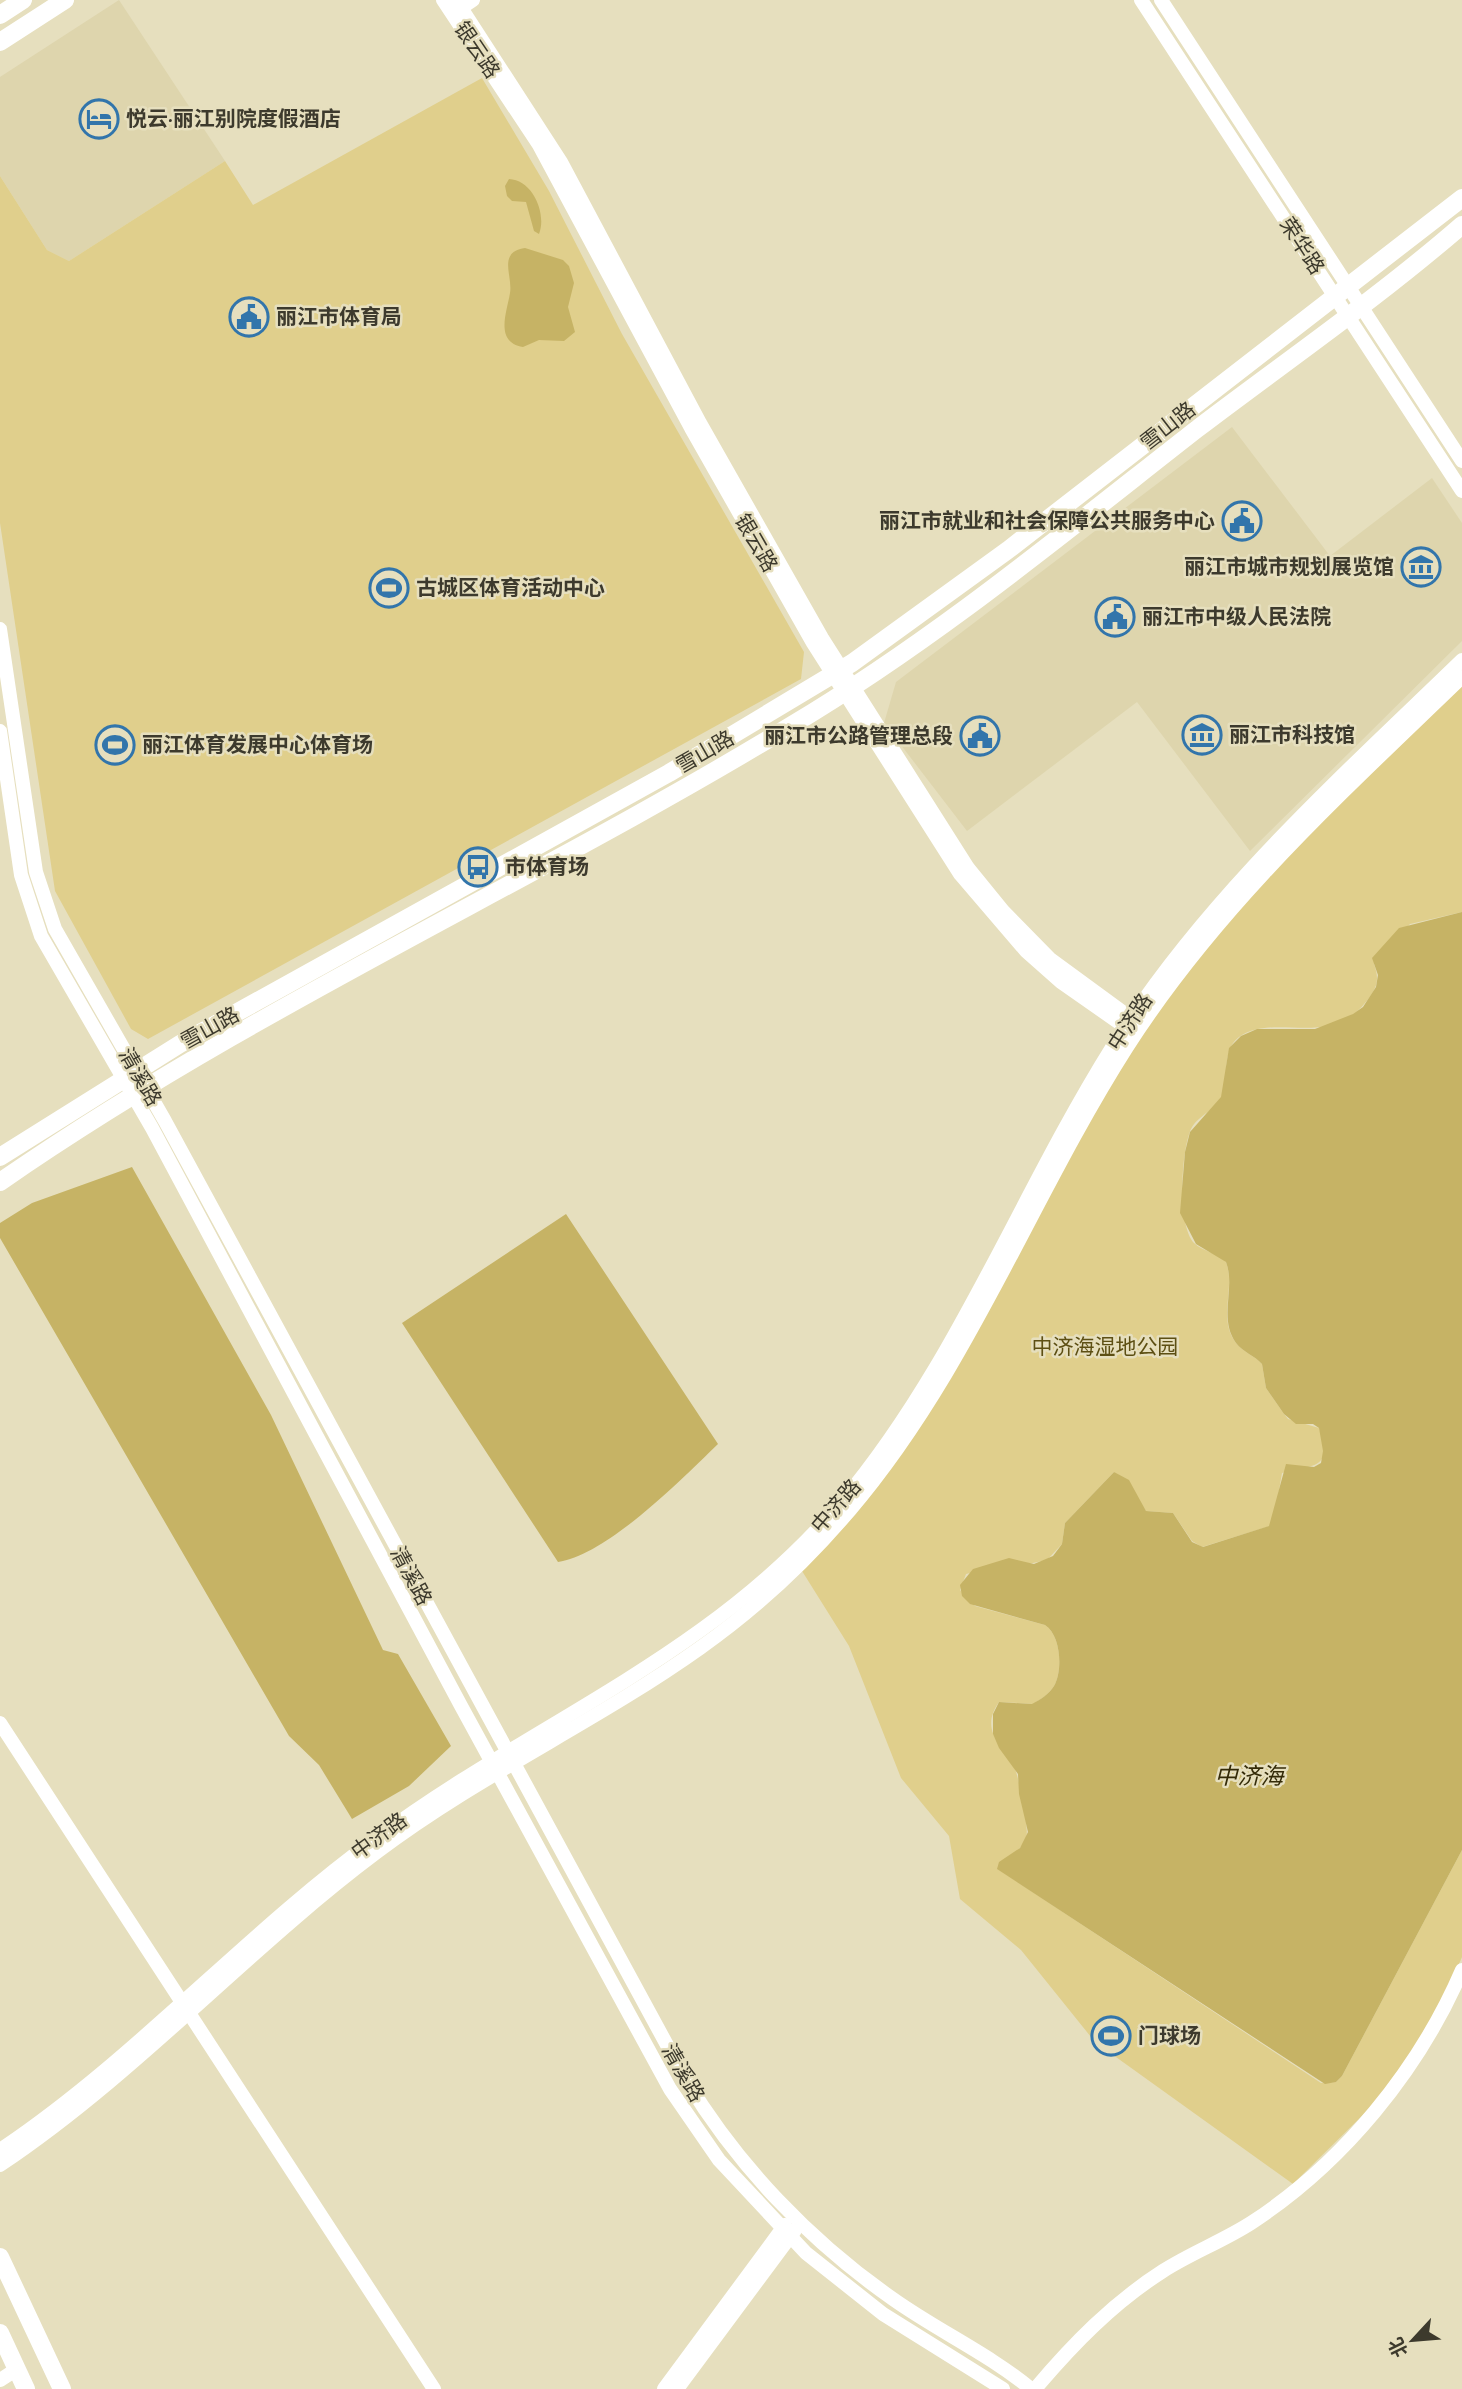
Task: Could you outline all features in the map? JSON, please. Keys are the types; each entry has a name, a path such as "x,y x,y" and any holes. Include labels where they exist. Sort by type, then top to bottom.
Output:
{"main road":[{"path":"0,15 23,0"},
{"path":"0,42 65,0"},
{"name":"雪山路","path":"0,1157 129,1074 669,773 837,672 998,558 1462,198"},
{"name":"雪山路","path":"0,1182 140,1092 674,794 848,690 1010,574 1462,225"},
{"path":"0,2257 62,2389"},
{"path":"0,2333 26,2389"}],"street":[{"name":"银云路","path":"443,0 539,145 691,428 960,874 995,918 1061,982 1137,1029"},
{"name":"荣华路","path":"1142,0 1342,292"},
{"name":"荣华路","path":"1161,0 1462,491"},
{"name":"银云路","path":"463,3 561,162 837,672"},
{"name":"荣华路","path":"1353,310 1462,461"},
{"name":"清溪路","path":"0,629 36,872 43,900 129,1074"},
{"name":"中济路","path":"0,2165 87,2100 337,1868 407,1815 650,1681 727,1628 777,1586 846,1514 924,1411 1090,1109 1186,943 1240,880 1462,660"},
{"name":"中济路","path":"1137,1029 1201,943 1249,888 1462,677"},
{"name":"清溪路","path":"0,731 21,875 41,936 140,1092 698,2099 733,2148 796,2219 893,2299 989,2358 1033,2389"},
{"name":"清溪路","path":"140,1092 494,1767 676,2099 719,2160 785,2233 883,2314 1003,2389"},
{"path":"0,1723 433,2389"},
{"path":"1033,2389 1077,2341 1129,2295 1166,2270 1252,2222 1297,2188 1342,2146 1377,2108 1419,2052 1462,1970"},
{"path":"1048,2389 1084,2347 1135,2302 1170,2278 1257,2231 1332,2169 1371,2129 1415,2074 1462,1994"},
{"name":"中济路","path":"0,2150 185,2007"},
{"path":"664,2389 796,2219"},
{"path":"677,2389 785,2233"},
{"path":"0,2380 17,2369"}],"shaded area":[{"name":"悦云·丽江别院度假酒店","path":"119,0 225,161 69,261 47,250 0,176 0,77"},
{"path":"1232,427 1330,556 1432,478 1462,523 1462,641 1250,851 1137,702 967,831 884,723 896,682"}],"green space":[{"name":"古城区体育活动中心","path":"482,78 549,191 622,334 804,652 801,679 148,1039 131,1029 55,891 0,523 0,176 47,250 69,261 225,161 253,205"},
{"name":"中济海湿地公园","path":"1462,684 1462,912 1410,924 1374,964 1377,982 1369,998 1354,1014 1339,1023 1322,1027 1257,1029 1235,1040 1228,1054 1223,1094 1217,1104 1191,1129 1185,1154 1182,1188 1185,1221 1194,1243 1226,1262 1229,1272 1227,1313 1231,1333 1239,1346 1262,1364 1266,1388 1288,1419 1319,1428 1324,1451 1322,1458 1312,1466 1282,1473 1274,1519 1270,1526 1202,1547 1192,1541 1173,1513 1146,1511 1114,1472 1065,1523 1062,1544 1047,1560 1028,1564 1015,1562 966,1574 960,1590 975,1606 1045,1625 1054,1637 1059,1654 1057,1679 1047,1694 1033,1704 999,1702 991,1720 994,1736 1015,1769 1027,1833 1021,1846 998,1869 1321,2083 1336,2082 1342,2076 1462,1850 1462,1957 1448,1989 1415,2049 1373,2105 1293,2184 1095,2042 1021,1950 960,1899 949,1836 901,1778 849,1646 802,1571 856,1514 892,1467 1103,1096 1156,1012 1257,885"}],"water":[{"path":"509,179 525,185 536,199 541,217 539,234 534,231 526,202 512,201 507,196 505,186"},
{"path":"525,248 563,260 569,266 574,283 568,307 575,332 564,341 539,340 523,347 514,344 505,333 510,293 509,260 516,250"},
{"name":"中济海","path":"1462,912 1462,1850 1342,2076 1336,2082 1325,2084 997,1869 999,1862 1020,1848 1028,1832 1019,1794 1018,1774 999,1748 993,1734 993,1714 999,1702 1032,1704 1047,1694 1057,1679 1059,1654 1054,1637 1045,1625 970,1604 962,1596 960,1585 973,1569 1009,1558 1034,1564 1053,1556 1062,1544 1065,1523 1114,1472 1129,1480 1146,1511 1173,1513 1192,1542 1203,1547 1269,1526 1286,1464 1314,1467 1321,1463 1323,1451 1319,1428 1313,1424 1296,1424 1284,1414 1266,1388 1262,1364 1236,1343 1231,1333 1228,1323 1229,1272 1226,1262 1196,1244 1180,1213 1185,1152 1190,1132 1221,1097 1229,1048 1241,1036 1257,1029 1315,1029 1353,1014 1363,1007 1376,987 1378,975 1372,958 1399,928"},
{"path":"132,1167 271,1415 383,1650 398,1654 451,1746 409,1786 352,1819 319,1765 289,1736 0,1238 0,1223 32,1203"},
{"path":"566,1214 718,1444 621,1531 599,1546 558,1562 402,1323"}],"place":[{"name":"悦云·丽江别院度假酒店","path":"99,119"},
{"name":"丽江市体育局","path":"249,317"},
{"name":"丽江市就业和社会保障公共服务中心","path":"1242,521"},
{"name":"丽江市城市规划展览馆","path":"1421,567"},
{"name":"古城区体育活动中心","path":"389,588"},
{"name":"丽江市中级人民法院","path":"1115,617"},
{"name":"丽江市科技馆","path":"1202,735"},
{"name":"丽江市公路管理总段","path":"980,736"},
{"name":"丽江体育发展中心体育场","path":"115,745"},
{"name":"市体育场","path":"478,867"},
{"name":"门球场","path":"1111,2036"}]}
